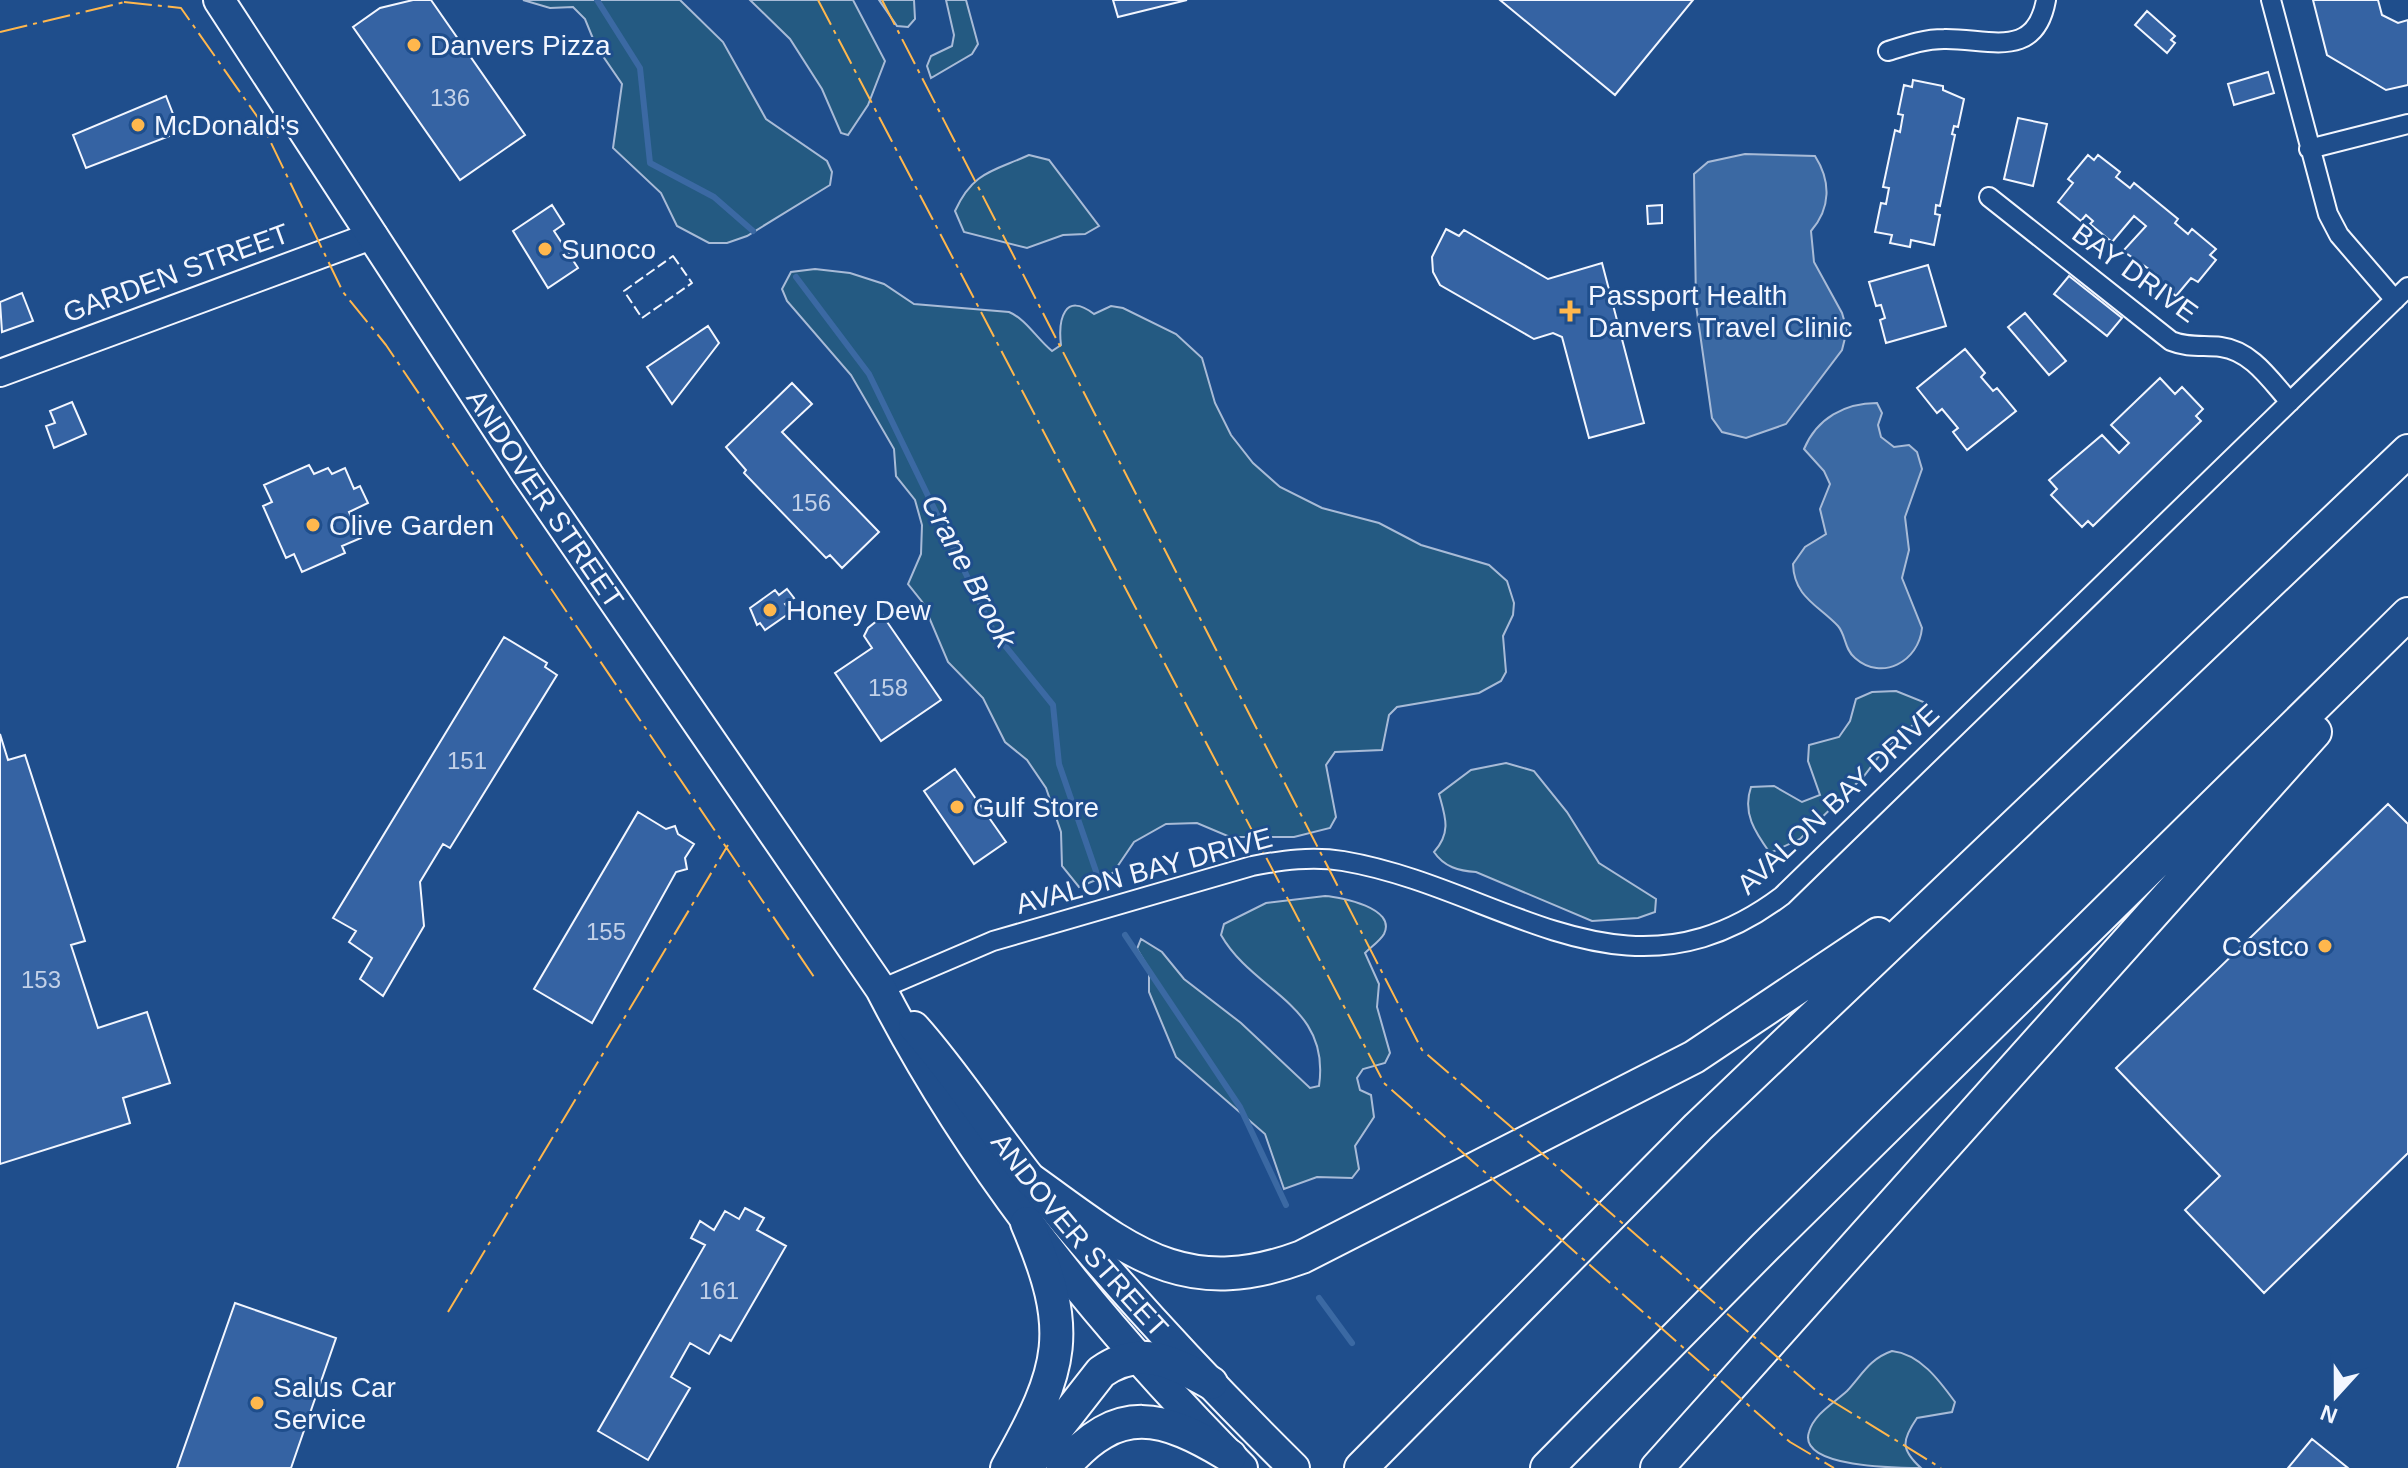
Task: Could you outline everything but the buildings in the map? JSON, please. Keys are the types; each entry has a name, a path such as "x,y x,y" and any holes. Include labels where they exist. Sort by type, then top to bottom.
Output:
{"highway":[{"name":"ANDOVER STREET","path":"219,0 528,475 881,989 946,1109 1027,1223 1138,1356 1236,1462"},
{"path":"1364,1465 1698,1127 2408,451"},
{"path":"1547,1468 1776,1236 2408,614"},
{"path":"1657,1468 2408,629"},
{"path":"1032,1181 1110,1237 1166,1265 1222,1275 1276,1266 1302,1257 1694,1057 1963,876"},
{"name":"ANDOVER STREET","path":"881,989 944,1061 1032,1181 1211,1383 1294,1468"},
{"path":"1007,1468 1049,1386 1059,1337 1052,1287 1027,1223"},
{"path":"1026,1468 1101,1372 1115,1363 1138,1356 1159,1358 1211,1383"},
{"path":"1063,1468 1097,1433 1119,1423 1143,1421 1171,1424 1236,1462"}],"main road":[{"name":"GARDEN STREET","path":"0,373 374,235"}],"street":[{"path":"1888,51 1920,41 1944,39 2003,44 2021,41 2034,29 2046,0"},
{"path":"2271,0 2328,214 2339,235 2402,293"},
{"path":"2309,149 2408,124"},
{"name":"BAY DRIVE","path":"1989,197 2171,341 2184,347 2236,351 2251,360 2290,402"},
{"name":"AVALON BAY DRIVE","path":"881,989 993,941 1252,866 1287,860 1343,861 1383,871 1544,929 1614,946 1683,944 1719,934 1753,917 1782,896 2402,293"}],"shaded area":[{"path":"523,0 680,0 723,42 766,119 827,161 832,172 830,185 747,236 727,243 709,243 677,226 661,193 613,148 622,84 596,46 585,19 573,7 550,8"},
{"path":"750,0 853,0 885,61 868,105 848,135 841,133 822,89 790,39"},
{"path":"879,0 914,0 915,19 908,27 897,26"},
{"path":"946,0 966,0 978,44 972,54 931,78 927,66 931,56 952,46 954,35"},
{"path":"1745,154 1815,156 1824,175 1826,194 1822,213 1811,231 1814,262 1842,313 1847,330 1842,350 1786,424 1746,438 1722,432 1712,418 1696,305 1694,174 1708,162"},
{"path":"1029,155 1049,160 1099,226 1085,234 1063,235 1027,248 964,232 955,211 969,188 995,169"},
{"path":"815,269 850,273 884,284 914,304 1009,312 1021,319 1052,351 1061,345 1065,312 1076,306 1094,314 1111,306 1123,308 1176,334 1202,358 1215,403 1231,435 1253,463 1280,487 1322,508 1379,523 1421,545 1489,565 1507,581 1514,603 1513,615 1503,636 1506,672 1501,681 1479,693 1397,707 1389,715 1382,750 1335,752 1326,765 1336,817 1330,828 1294,837 1230,837 1197,823 1166,824 1134,842 1113,873 1079,887 1062,866 1061,832 1046,788 1027,760 1005,742 983,698 948,662 923,603 908,584 921,554 922,525 915,500 896,476 894,449 851,375 787,301 782,289 791,272"},
{"path":"1877,403 1882,413 1878,425 1881,437 1894,447 1909,445 1917,452 1922,469 1905,517 1909,550 1902,578 1922,628 1914,650 1907,658 1887,668 1866,665 1851,654 1838,626 1802,593 1793,564 1805,547 1826,534 1820,509 1830,484 1824,471 1804,449 1816,429 1833,414 1854,406"},
{"path":"1896,691 1926,703 1921,718 1883,751 1864,776 1800,839 1770,853 1749,814 1751,787 1774,786 1802,802 1820,795 1808,761 1809,745 1839,737 1850,721 1856,699 1872,692"},
{"path":"1506,763 1534,771 1567,812 1599,863 1656,899 1655,912 1638,918 1592,921 1476,872 1452,867 1438,857 1434,852 1443,838 1446,824 1439,794 1471,770"},
{"path":"1325,896 1365,906 1383,917 1386,925 1384,934 1365,953 1379,984 1377,1007 1390,1053 1385,1063 1363,1069 1357,1078 1360,1090 1371,1095 1374,1117 1355,1146 1359,1169 1352,1178 1317,1177 1284,1189 1265,1134 1176,1057 1149,992 1149,969 1137,949 1141,939 1162,952 1184,979 1241,1023 1310,1088 1319,1086 1320,1058 1313,1036 1302,1017 1235,955 1221,935 1224,924 1266,903"},
{"path":"1892,1351 1920,1363 1955,1402 1952,1412 1917,1418 1908,1432 1907,1450 1921,1468 1853,1464 1818,1453 1810,1444 1809,1432 1815,1420 1872,1363"}],"waterway":[{"name":"Crane Brook","path":"597,0 640,68 650,163 714,197 753,231"},
{"name":"Crane Brook","path":"796,277 869,374 994,632 1053,705 1059,764 1099,880"},
{"name":"Crane Brook","path":"1125,935 1240,1107 1286,1205"},
{"name":"Crane Brook","path":"1319,1298 1352,1343"}],"fence":[{"path":"673,256 692,283 642,318 624,291 673,256"}],"power":[{"path":"818,0 1384,1083 1790,1442 1834,1468"},
{"path":"882,0 1422,1050 1819,1393 1941,1468"},
{"path":"124,2 181,8 261,122 343,292 386,345 814,977"},
{"path":"0,32 125,2"},
{"path":"448,1312 728,845"}],"place":[{"name":"Danvers Pizza","path":"414,45"},
{"name":"McDonald's","path":"138,125"},
{"name":"Sunoco","path":"545,249"},
{"name":"Passport Health Danvers Travel Clinic","path":"1570,311"},
{"name":"Olive Garden","path":"313,525"},
{"name":"Honey Dew","path":"770,610"},
{"name":"Gulf Store","path":"957,807"},
{"name":"Costco","path":"2325,946"},
{"name":"Salus Car Service","path":"257,1403"}]}
